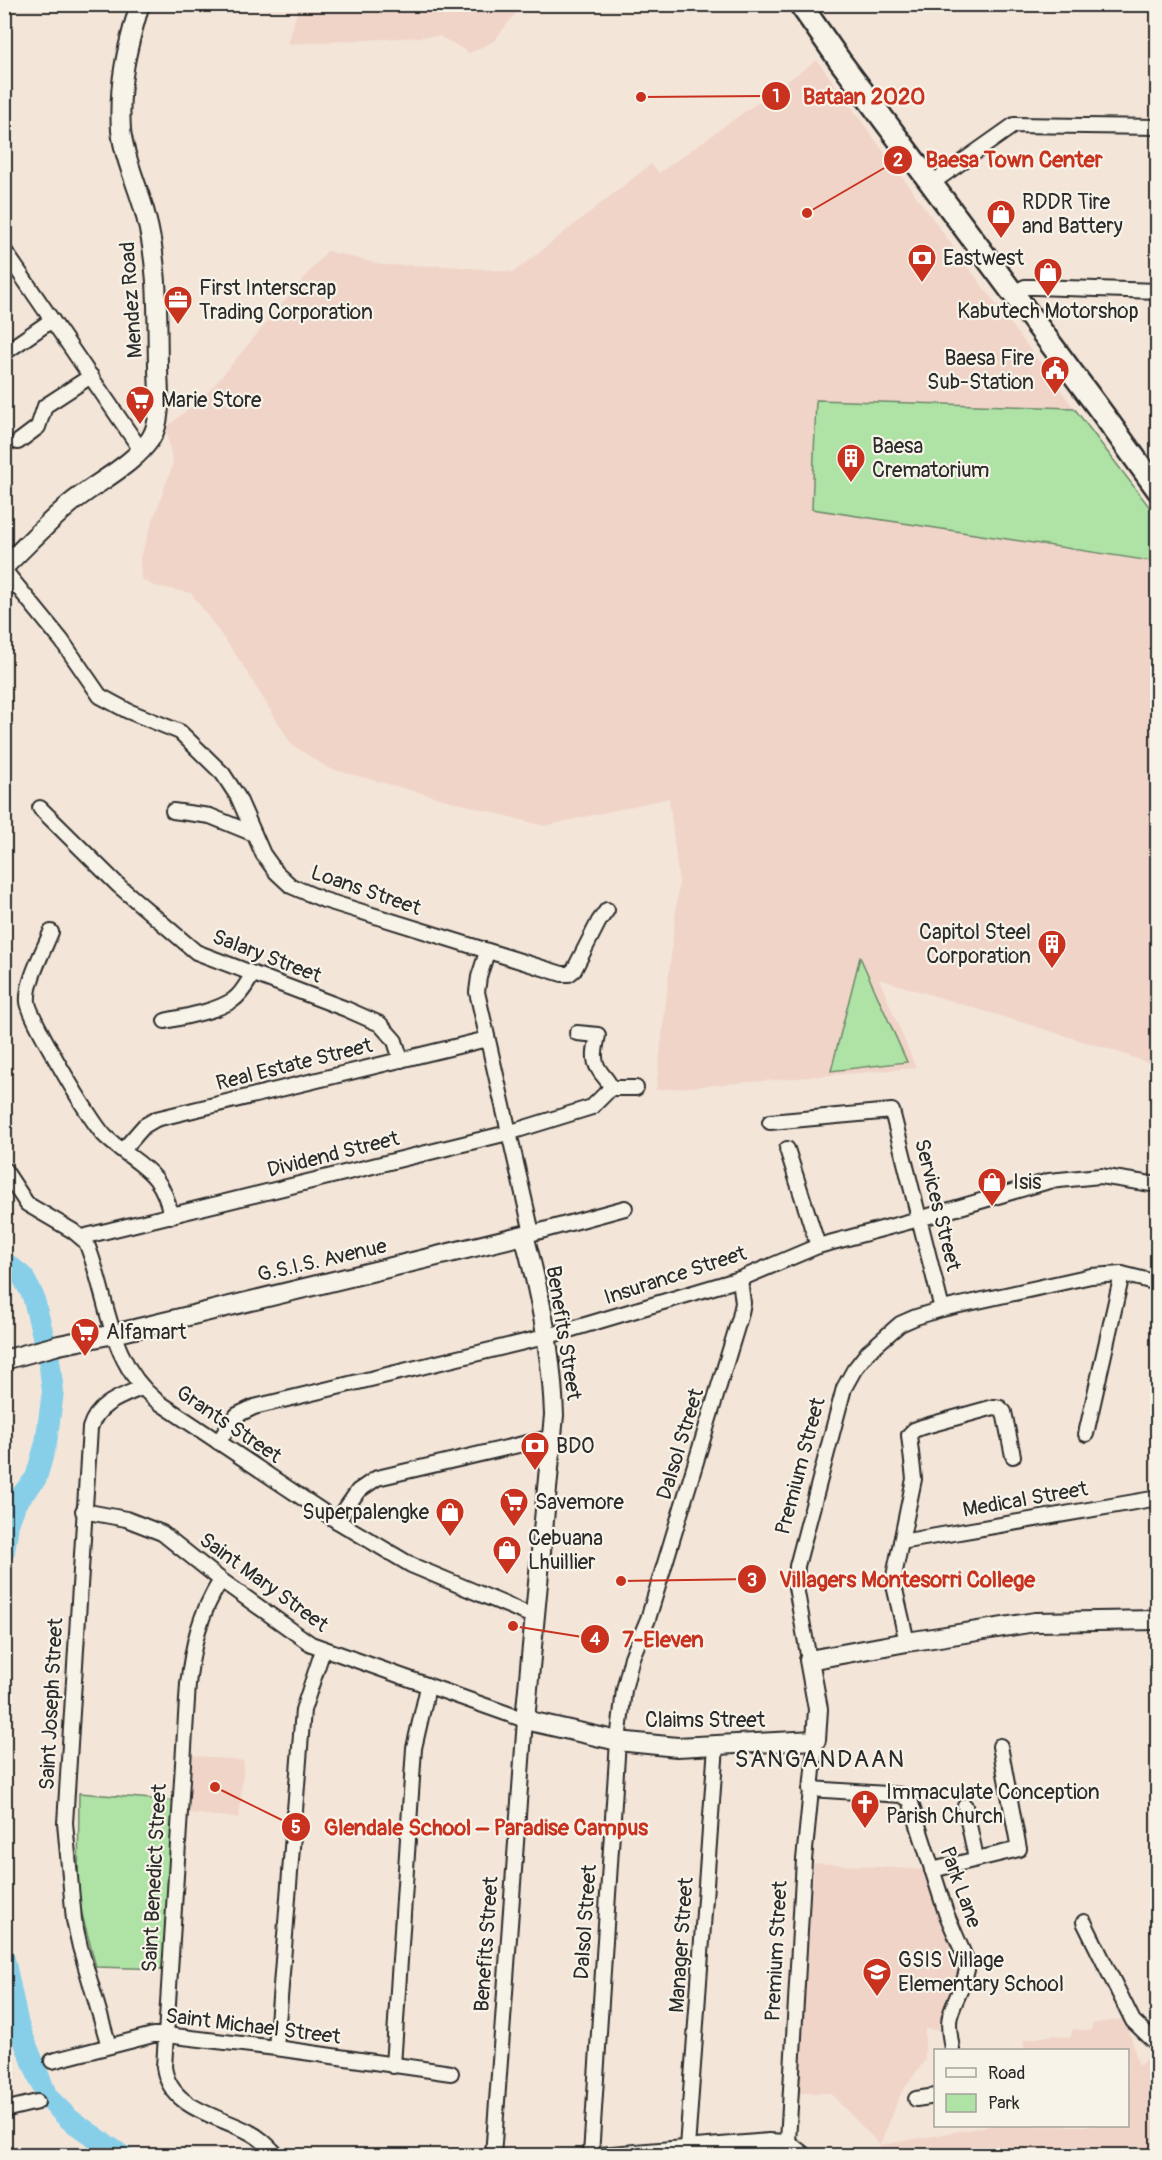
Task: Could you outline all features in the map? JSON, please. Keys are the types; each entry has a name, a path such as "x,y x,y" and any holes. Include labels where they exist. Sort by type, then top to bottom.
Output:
{"main road":[{"path":"800,4 1158,490"}],"street":[{"name":"Mendez Road","path":"4,568 70,504 141,450 154,434 157,420 156,274 146,215 124,145 121,107 124,63 140,4"},
{"path":"932,183 1014,125 1158,127"},
{"path":"4,250 141,450"},
{"path":"1013,293 1025,287 1158,291"},
{"path":"4,353 52,320"},
{"path":"18,442 38,427 45,406 91,376"},
{"name":"Loans Street","path":"4,568 62,641 100,696 128,711 180,732 223,774 238,797 263,854 276,872 291,886 307,894 562,974 569,974 574,970 607,910"},
{"name":"Salary Street","path":"40,808 119,886 196,952 380,1024 395,1041 401,1060"},
{"path":"173,811 210,816 254,834"},
{"path":"51,932 29,990 30,1011 40,1032 104,1136 150,1171 168,1200 171,1216"},
{"name":"Benefits Street","path":"487,952 477,987 528,1234 553,1393 553,1437 525,1720 493,2156"},
{"path":"165,1021 218,1007 233,1000 243,990 253,974"},
{"path":"578,1033 597,1035 594,1056 598,1068 608,1080 611,1088 636,1088"},
{"name":"Real Estate Street","path":"123,1150 144,1126 156,1119 487,1039"},
{"name":"Dividend Street","path":"82,1237 508,1133 592,1107 611,1088"},
{"name":"Services Street","path":"770,1122 892,1111 942,1309"},
{"path":"787,1149 818,1246"},
{"path":"4,1168 27,1204 82,1237"},
{"name":"Insurance Street","path":"218,1442 237,1415 255,1407 545,1338 740,1279 818,1246 1049,1181 1100,1176 1158,1185"},
{"name":"G.S.I.S. Avenue","path":"4,1360 528,1234 625,1208"},
{"name":"Grants Street","path":"82,1237 89,1248 114,1334 125,1362 141,1388 337,1521 411,1565 535,1617"},
{"path":"1086,1434 1122,1274"},
{"name":"Premium Street","path":"787,2149 804,1860 818,1709 795,1576 844,1388 868,1352 884,1336 900,1324 942,1309 1091,1276 1122,1274 1158,1283"},
{"name":"Dalsol Street","path":"589,2155 618,1741 624,1690 632,1657 648,1620 740,1317 743,1303 740,1279"},
{"name":"Saint Joseph Street","path":"109,2046 74,1920 65,1823 83,1511 91,1424 100,1410 141,1388"},
{"path":"907,1642 893,1581 914,1479 909,1435 914,1430 994,1407 1000,1408 1004,1412 1012,1456"},
{"path":"337,1521 358,1491 377,1478 553,1437"},
{"name":"Medical Street","path":"901,1542 1158,1497"},
{"name":"Saint Mary Street","path":"83,1511 126,1519 162,1533 221,1580 311,1644 323,1650 525,1720"},
{"name":"Saint Benedict Street","path":"221,1580 201,1616 194,1639 188,1684 164,2067 171,2089 194,2108 254,2135 278,2156"},
{"path":"809,1660 1035,1622 1158,1620"},
{"path":"276,2048 303,1710 323,1650"},
{"path":"393,2066 414,1748 428,1687"},
{"name":"Claims Street","path":"525,1720 618,1741 677,1747 816,1740"},
{"name":"Manager Street","path":"687,2148 716,1746"},
{"path":"932,1870 1019,1849 1000,1746"},
{"name":"Park Lane","path":"810,1789 906,1796 910,1800 946,1913 968,1965 967,1974 950,2016 952,2049"},
{"path":"965,1806 976,1858"},
{"path":"1083,1922 1133,2021 1158,2045"},
{"name":"Saint Michael Street","path":"52,2061 153,2035 166,2035 451,2073"},
{"path":"916,2099 934,2096"},
{"path":"4,2110 38,2102"},
{"path":"589,2155 769,2141 806,2156"}],"shaded area":[{"path":"299,4 522,5 494,41 470,53 439,36 288,44"},
{"path":"817,60 1074,408 816,400 812,509 1157,562 1157,1066 1112,1050 879,979 916,1068 656,1090 679,883 669,798 544,826 328,768 292,745 240,661 191,593 154,586 141,579 140,557 173,464 166,428 209,391 327,251 384,265 449,266 514,272 651,164 659,173"},
{"path":"191,1755 244,1761 239,1818 187,1813"},
{"name":"GSIS Village Elementary School","path":"814,1863 929,1870 961,1968 938,2030 925,2029 925,2060 901,2093 880,2145 830,2093 796,2093"},
{"path":"1123,2019 1127,2023 1139,2066 1157,2048 1157,2155 884,2155 880,2145 983,2127 1129,2127 1129,2049 1025,2049 1023,2040 1055,2035 1070,2038 1073,2029 1091,2031 1092,2024"}],"green space":[{"path":"816,400 1074,408 1157,517 1157,562 812,509"},
{"path":"860,957 907,1062 831,1071"},
{"path":"79,1793 176,1801 167,1969 96,1967 78,1899"}],"waterway":[{"path":"4,1262 23,1277 33,1296 49,1359 53,1392 46,1443 36,1478 16,1502 8,1524 4,1551"},
{"path":"4,1959 18,2025 47,2097 69,2119 122,2156"}],"place":[{"name":"Bataan 2020","path":"641,97"},
{"name":"Baesa Town Center","path":"807,213"},
{"name":"RDDR Tire and Battery","path":"1001,240"},
{"name":"Eastwest","path":"922,284"},
{"name":"Kabutech Motorshop","path":"1048,298"},
{"name":"First Interscrap Trading Corporation","path":"178,326"},
{"name":"Baesa Fire Sub-Station","path":"1055,396"},
{"name":"Marie Store","path":"140,426"},
{"name":"Baesa Crematorium","path":"851,484"},
{"name":"Capitol Steel Corporation","path":"1052,970"},
{"name":"Isis","path":"992,1208"},
{"name":"Alfamart","path":"85,1358"},
{"name":"BDO","path":"535,1472"},
{"name":"Savemore","path":"514,1528"},
{"name":"Superpalengke","path":"450,1538"},
{"name":"Cebuana Lhuillier","path":"507,1576"},
{"name":"Villagers Montesorri College","path":"621,1581"},
{"name":"7-Eleven","path":"513,1626"},
{"name":"Glendale School – Paradise Campus","path":"215,1787"},
{"name":"Immaculate Conception Parish Church","path":"865,1830"},
{"name":"GSIS Village Elementary School","path":"877,1998"}],"district":[{"name":"SANGANDAAN","path":"820,1759"}]}
